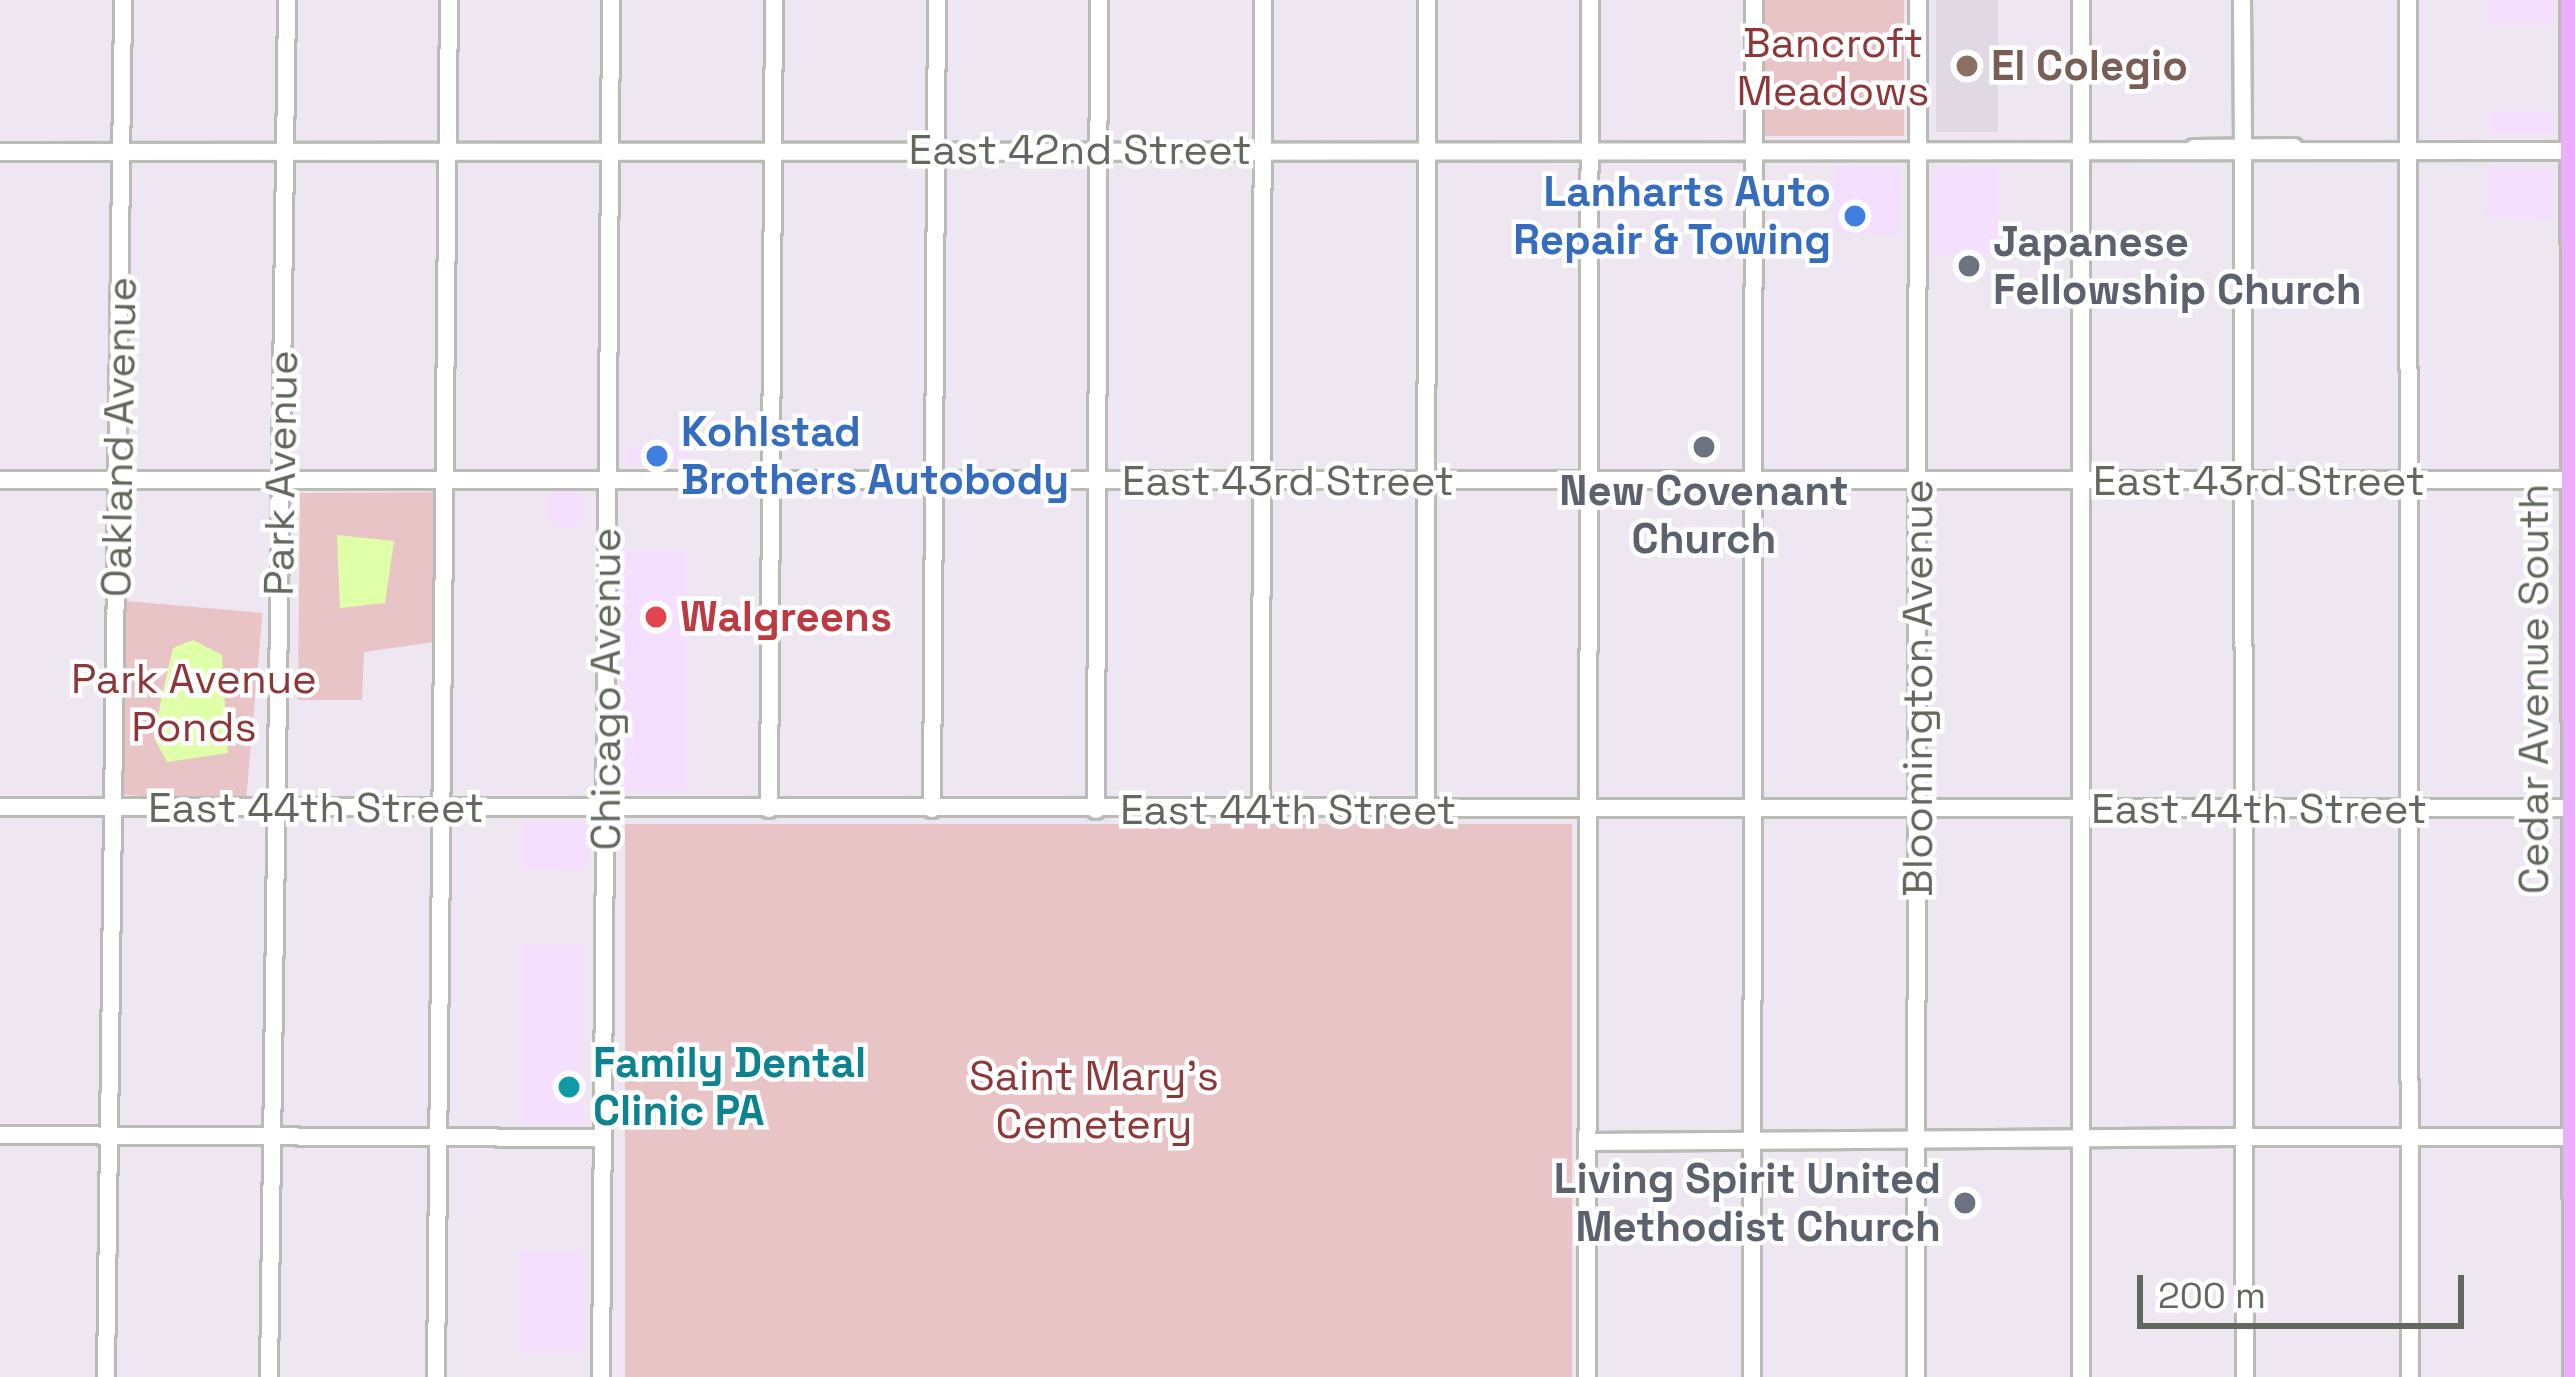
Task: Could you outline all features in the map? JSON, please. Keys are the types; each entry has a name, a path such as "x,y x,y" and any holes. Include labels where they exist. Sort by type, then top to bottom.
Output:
{"main road":[{"name":"Cedar Avenue South","path":"2571,0 2574,1377"}],"street":[{"name":"Oakland Avenue","path":"106,1377 123,0"},
{"name":"Park Avenue","path":"269,1377 287,0"},
{"path":"436,1377 448,0"},
{"name":"Chicago Avenue","path":"601,1377 611,0"},
{"path":"769,809 774,0"},
{"path":"932,809 937,0"},
{"path":"1096,810 1099,0"},
{"path":"1261,810 1263,0"},
{"path":"1426,810 1427,0"},
{"path":"1587,1377 1590,0"},
{"path":"1752,1377 1754,0"},
{"name":"Bloomington Avenue","path":"1916,1377 1918,0"},
{"path":"2080,1377 2081,0"},
{"path":"2242,0 2248,809 2245,1377"},
{"path":"2408,0 2410,1377"},
{"name":"East 42nd Street","path":"0,152 2573,151"},
{"name":"East 43rd Street","path":"0,480 2573,480"},
{"name":"East 44th Street","path":"0,807 2574,808"},
{"path":"0,1135 602,1138"},
{"path":"1587,1142 2574,1137"}],"shaded area":[{"name":"El Colegio","path":"1936,0 1998,0 1998,132 1936,132"},
{"path":"2489,0 2554,0 2554,24 2489,24"},
{"path":"2490,111 2554,111 2554,133 2490,133"},
{"path":"1835,166 1900,167 1899,235 1834,234"},
{"path":"1934,167 1998,167 1998,255 1934,255"},
{"path":"2488,167 2554,170 2551,219 2485,216"},
{"name":"Kohlstad Brothers Autobody","path":"626,447 689,447 689,464 626,464"},
{"path":"566,488 580,494 586,508 580,522 566,528 552,522 546,508 552,494"},
{"path":"337,535 394,541 385,603 340,608"},
{"path":"624,551 686,551 686,791 624,791"},
{"path":"193,640 222,655 228,753 167,762 154,738 161,700 173,648"},
{"path":"523,821 587,822 586,870 522,869"},
{"path":"522,944 583,944 583,1123 522,1123"},
{"path":"519,1251 583,1251 583,1352 519,1352"}],"green space":[{"name":"Bancroft Meadows","path":"1762,0 1904,0 1904,136 1762,136"},
{"name":"Park Avenue Ponds","path":"435,492 434,642 364,652 362,700 298,700 300,493"},
{"name":"Park Avenue Ponds","path":"126,601 262,613 246,805 109,793"},
{"name":"Saint Mary's Cemetery","path":"625,824 1572,824 1572,1377 625,1377"}],"place":[{"name":"El Colegio","path":"1967,66"},
{"name":"Lanharts Auto Repair & Towing","path":"1855,216"},
{"name":"Japanese Fellowship Church","path":"1969,266"},
{"name":"New Covenant Church","path":"1704,447"},
{"name":"Kohlstad Brothers Autobody","path":"657,456"},
{"name":"Walgreens","path":"656,617"},
{"name":"Family Dental Clinic PA","path":"569,1087"},
{"name":"Living Spirit United Methodist Church","path":"1965,1203"}]}
